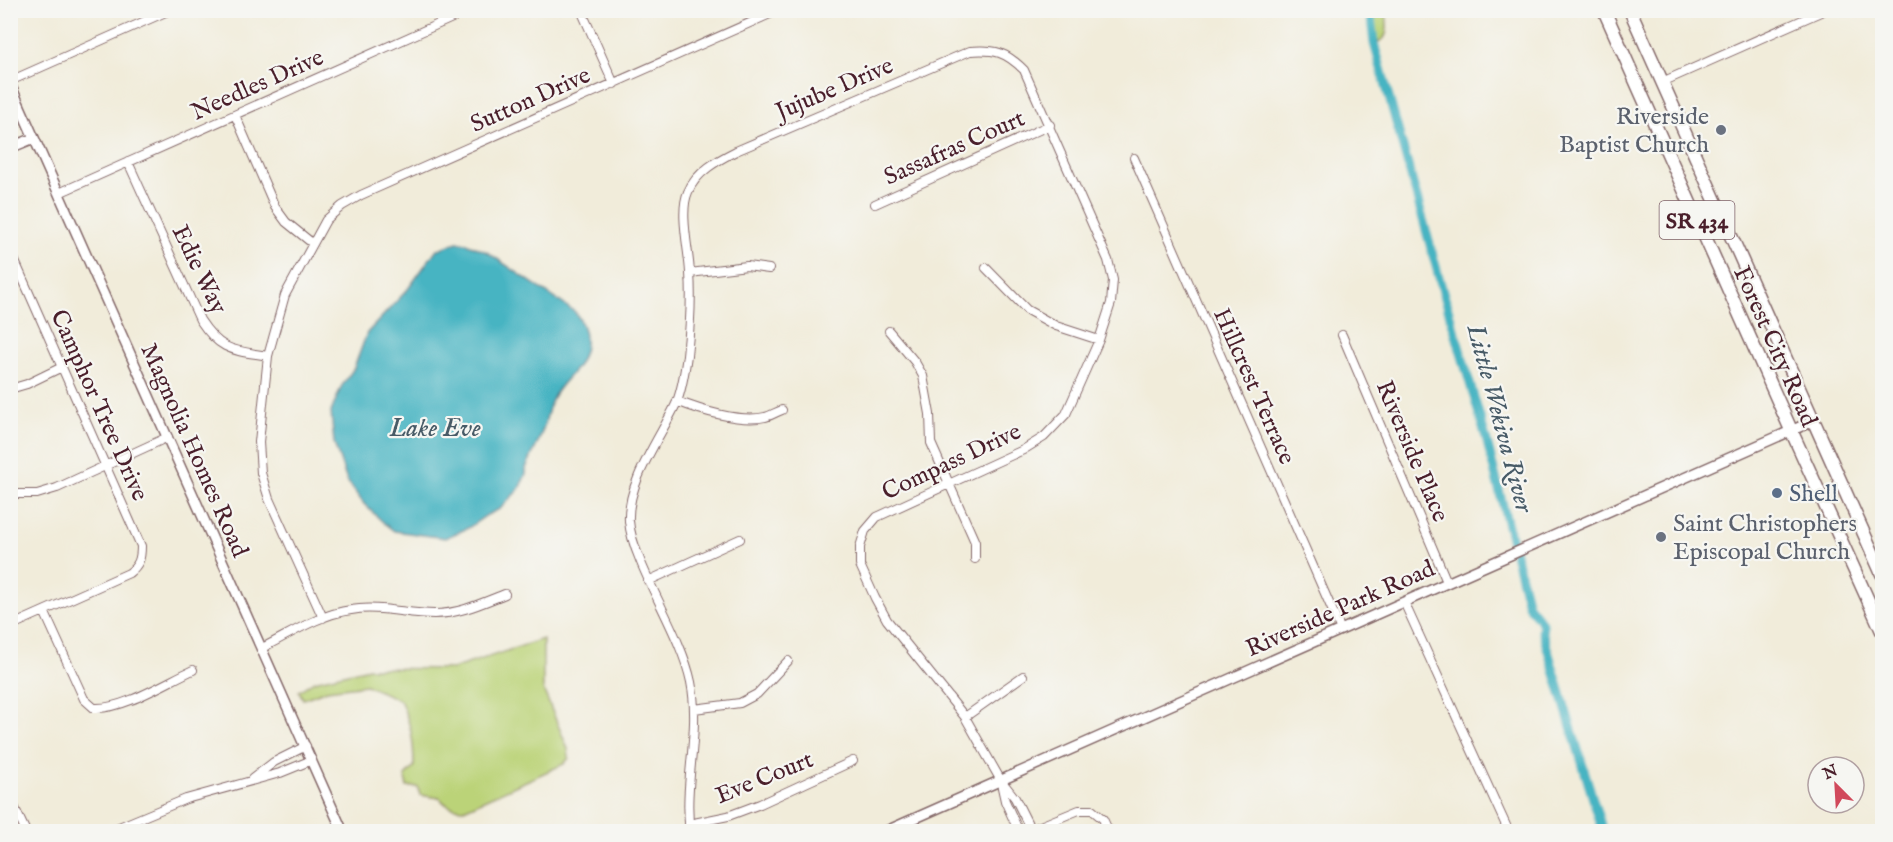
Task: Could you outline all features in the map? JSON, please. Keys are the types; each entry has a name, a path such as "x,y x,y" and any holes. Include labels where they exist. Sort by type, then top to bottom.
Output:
{"main road":[{"name":"Forest City Road","path":"1604,10 1882,632"},
{"name":"Forest City Road","path":"1630,10 1882,573"}],"street":[{"path":"10,82 170,10"},
{"name":"Needles Drive","path":"59,193 470,10"},
{"path":"581,10 614,84"},
{"name":"Sutton Drive","path":"323,618 270,499 261,473 259,442 268,356 285,295 326,220 342,206 361,195 779,10"},
{"path":"1662,82 1825,10"},
{"name":"Jujube Drive","path":"689,827 688,798 694,709 691,681 680,649 648,581 634,544 629,521 638,480 677,401 686,357 691,306 684,213 688,192 699,176 713,163 970,51 987,50 1011,57 1024,70 1050,125"},
{"name":"Magnolia Homes Road","path":"10,82 343,831"},
{"path":"235,115 275,207 286,222 312,243"},
{"name":"Sassafras Court","path":"875,204 1050,125"},
{"name":"Compass Drive","path":"1000,779 965,717 887,620 860,565 860,547 864,531 877,517 1023,450 1044,437 1066,414 1099,340 1111,303 1113,280 1108,260 1050,125"},
{"path":"10,148 34,138"},
{"name":"Hillcrest Terrace","path":"1134,158 1341,630"},
{"name":"Edie Way","path":"128,162 200,320 209,334 223,346 233,350 268,356"},
{"path":"1692,209 1717,204"},
{"name":"Camphor Tree Drive","path":"10,250 141,546 141,559 129,573 44,610"},
{"path":"690,273 747,266 769,269"},
{"path":"986,268 1027,310 1056,326 1099,340"},
{"path":"889,331 915,362 923,376 930,414 931,443 975,542 975,559"},
{"name":"Riverside Place","path":"1342,335 1447,582"},
{"path":"10,389 62,368"},
{"path":"677,401 702,411 746,417 763,418 782,410"},
{"name":"Riverside Park Road","path":"884,831 1813,421"},
{"path":"10,494 37,494 57,488 168,437"},
{"path":"648,581 740,539"},
{"path":"262,648 323,618 350,610 369,609 435,614 472,607 505,594"},
{"path":"1404,602 1509,831"},
{"path":"10,626 44,610 84,699 94,708 104,709 118,705 193,670"},
{"path":"694,709 740,703 757,694 788,661"},
{"path":"965,717 1023,676"},
{"path":"248,782 281,758 306,746"},
{"path":"281,758 287,771"},
{"path":"107,831 186,799 287,771 312,760"},
{"name":"Eve Court","path":"689,827 760,804 853,761"},
{"path":"1000,779 1015,798 1029,831 1079,810 1092,810 1103,819 1109,831"},
{"path":"1000,779 1005,801 1019,831"},
{"path":"10,798 26,831"}],"green space":[{"path":"1366,11 1386,11 1387,31 1379,42 1374,43"},
{"path":"543,639 543,689 568,749 569,758 564,764 464,809 448,805 440,798 420,795 418,787 407,787 405,776 414,767 413,749 411,732 400,700 366,685 327,690 303,699 299,691 314,681 369,668 452,669"}],"water":[{"name":"Lake Eve","path":"457,242 466,243 487,252 575,312 583,327 585,342 578,365 559,387 551,402 519,489 500,509 468,528 445,538 394,531 364,504 347,481 334,443 331,412 341,387 354,368 367,333 408,289 436,250"}],"waterway":[{"name":"Little Wekiva River","path":"1370,10 1374,43 1486,438 1528,605 1543,624 1542,631 1603,832"}],"place":[{"name":"Riverside Baptist Church","path":"1721,130"},
{"name":"Shell","path":"1777,493"},
{"name":"Saint Christophers Episcopal Church","path":"1661,537"}]}
